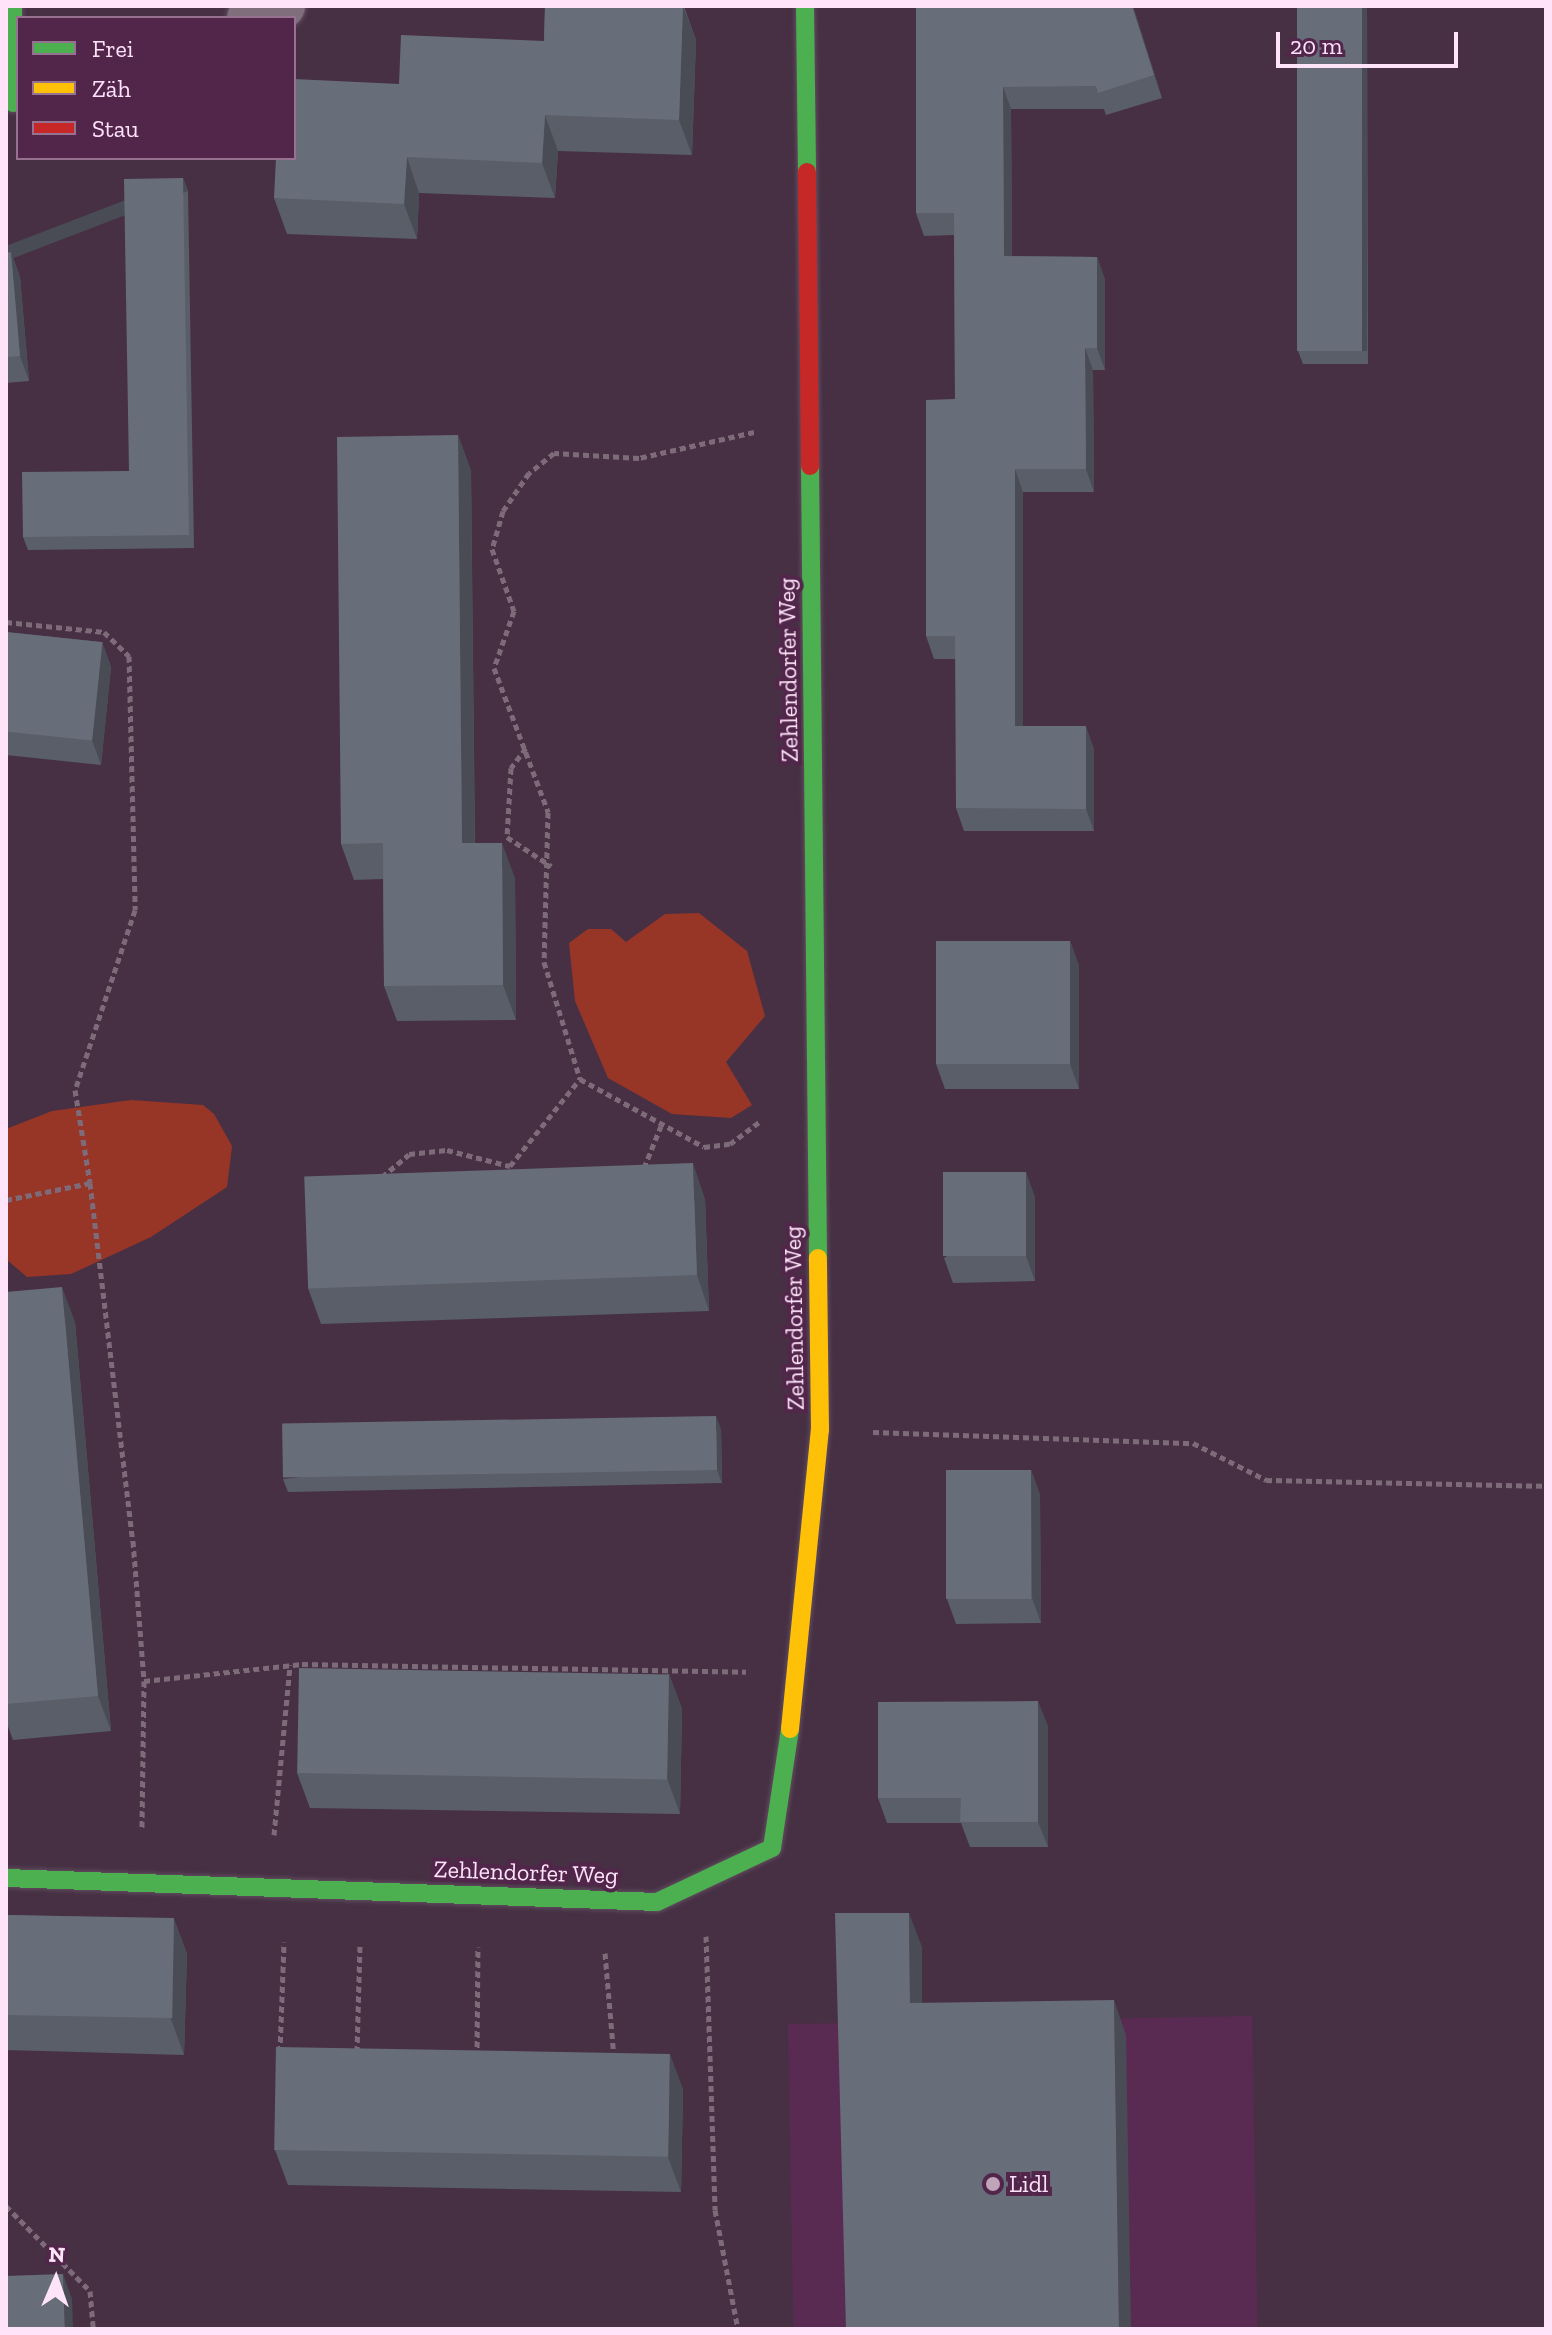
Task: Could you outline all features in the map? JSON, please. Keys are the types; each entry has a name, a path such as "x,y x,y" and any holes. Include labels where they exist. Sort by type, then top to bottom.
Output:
{"street":[{"path":"12,103 13,6"},
{"path":"255,16 283,6"},
{"name":"Zehlendorfer Weg","path":"6,1878 278,1885 657,1902 772,1848 798,1673 820,1430 805,6"}],"path":[{"path":"809,417 687,452 639,458 554,453 529,473 503,511 492,549 514,611 494,668 548,812 551,866 544,962 580,1079 704,1147 730,1144 816,1086"},
{"path":"6,622 104,632 129,656 135,910 75,1090 90,1183 144,1681 142,1880"},
{"path":"526,748 511,768 507,837 551,866"},
{"path":"381,1177 409,1154 447,1150 510,1166 580,1079"},
{"path":"644,1168 661,1126"},
{"path":"6,1200 90,1183"},
{"path":"820,1430 1193,1443 1266,1480 1546,1486"},
{"path":"144,1681 290,1665 798,1673"},
{"path":"279,2071 278,1885 290,1665"},
{"path":"705,1880 715,2210 738,2329"},
{"path":"357,2065 361,1889"},
{"path":"477,2064 479,1894"},
{"path":"605,1900 615,2066"},
{"path":"6,2206 90,2291 93,2329"}],"shaded area":[{"path":"699,913 747,951 765,1016 726,1062 752,1105 731,1118 672,1114 608,1078 575,1001 569,943 588,929 611,929 626,942 665,914"},
{"path":"131,1100 203,1105 214,1114 232,1146 227,1187 151,1237 71,1274 27,1277 6,1259 6,1129 52,1111"},
{"path":"1252,2016 1257,2329 793,2329 788,2024"}],"building":[{"path":"545,6 683,6 679,120 545,115 542,163 407,157 404,204 274,198 276,160 296,160 296,79 399,84 401,35 544,41"},
{"path":"916,6 1132,6 1154,75 1098,93 1096,86 1003,87 1004,256 1097,257 1097,348 1085,348 1086,469 1015,469 1015,726 1086,726 1086,809 956,808 955,636 926,636 926,400 955,399 954,213 916,213"},
{"path":"1297,6 1362,6 1362,351 1297,351"},
{"path":"183,178 189,535 23,537 22,472 129,471 124,179"},
{"path":"11,252 20,356 6,357 6,253"},
{"path":"458,435 462,843 502,843 503,985 384,986 383,843 341,844 337,437"},
{"path":"6,632 102,642 92,741 6,732"},
{"path":"936,941 1070,941 1070,1064 936,1064"},
{"path":"693,1163 697,1275 308,1289 304,1177"},
{"path":"943,1172 1026,1172 1026,1256 943,1256"},
{"path":"62,1287 98,1696 6,1704 6,1292"},
{"path":"716,1416 717,1470 283,1478 282,1424"},
{"path":"946,1470 1031,1470 1031,1599 946,1599"},
{"path":"299,1668 669,1674 667,1779 297,1773"},
{"path":"1038,1701 1038,1822 960,1822 961,1798 878,1798 878,1702"},
{"name":"Lidl","path":"835,1913 909,1913 910,2003 1114,2000 1119,2329 846,2329"},
{"path":"6,1915 174,1918 172,2018 6,2015"},
{"path":"276,2047 670,2054 668,2157 274,2150"},
{"path":"63,2274 65,2329 8,2329 6,2276"}],"traffic: fast":[{"path":"13,6 13,103"},
{"path":"805,6 807,172"},
{"path":"810,466 818,1258"},
{"path":"6,1878 657,1902 772,1848 790,1729"}],"traffic: slow":[{"path":"790,1729 820,1430 818,1258"}],"traffic: jam":[{"path":"807,172 810,466"}],"place":[{"name":"Lidl","path":"993,2184"}]}
